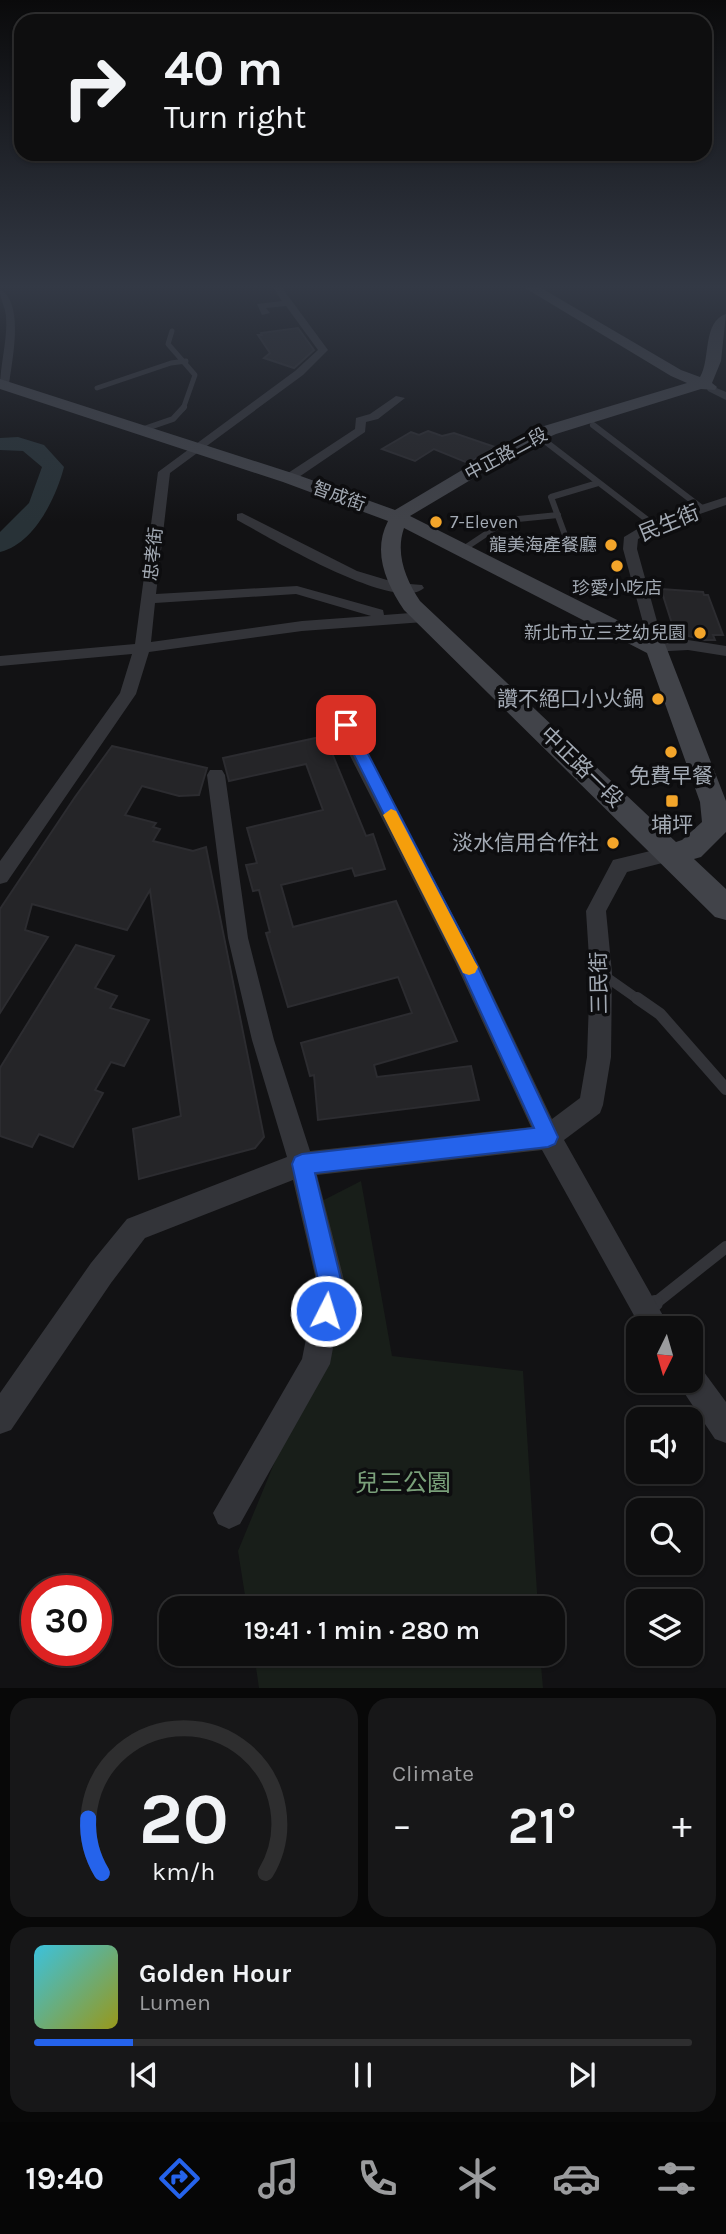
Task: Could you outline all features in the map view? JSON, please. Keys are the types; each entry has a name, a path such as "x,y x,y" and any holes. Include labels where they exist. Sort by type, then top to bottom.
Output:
{"main road":[{"path":"660,364 676,373 717,387"},
{"path":"712,364 710,377 717,387"},
{"name":"智成街","path":"2,385 289,478 406,521 657,649"},
{"name":"中正路二段","path":"541,439 717,387"},
{"name":"中正路二段","path":"406,521 541,439 717,387"},
{"name":"中正路一段","path":"406,521 405,551 415,601 440,615 681,852 726,908"},
{"name":"民生街","path":"657,649 719,802 716,825 681,852"},
{"name":"中正路一段","path":"681,852 726,884"}],"street":[{"path":"2,385 5,364"},
{"name":"忠孝街","path":"0,876 128,694 142,648 164,472 309,364"},
{"path":"289,478 361,430 359,420 374,416 400,398"},
{"name":"民生街","path":"657,649 630,549 631,537 654,525 726,501"},
{"path":"242,517 361,578 415,601"},
{"path":"148,599 297,590 369,613 415,601"},
{"path":"0,661 142,648 302,626 415,601"},
{"path":"657,649 688,645 726,651"},
{"path":"339,708 352,742 464,958 548,1137 648,1316"},
{"path":"216,775 238,937 263,1040 302,1164 331,1284 316,1364 229,1513"},
{"name":"三民街","path":"548,1137 591,1105 599,1057 601,973 596,911 620,866 681,852"},
{"path":"0,1419 101,1273 136,1228 302,1164 548,1137"},
{"path":"702,1393 726,1428"}],"lane":[{"path":"97,388 169,364"},
{"path":"141,430 166,423 182,414 195,375 188,364"},
{"path":"593,425 703,509"},
{"path":"541,439 654,525"},
{"path":"569,546 551,497 598,483"},
{"path":"462,550 507,520 558,515"},
{"path":"601,973 660,1014 726,1089"},
{"path":"654,1316 726,1247"}],"green space":[{"name":"兒三公園","path":"361,1181 392,1356 523,1371 537,1596 245,1596 238,1551 315,1364 336,1289 316,1204"},
{"path":"256,1666 541,1666 543,1688 259,1688"}],"building":[{"path":"281,364 299,364 294,368"},
{"path":"428,431 442,436 454,433 495,447 468,463 434,449 415,461 382,449 411,432 419,435"},
{"path":"661,589 703,592 708,595 723,635 713,635 715,640 704,640 688,636 685,630 674,630"},
{"path":"325,736 366,836 373,834 385,869 355,876 352,868 281,885 293,927 396,901 457,1041 374,1065 377,1077 471,1066 479,1100 318,1120 314,1075 310,1076 301,1043 412,1013 398,977 288,1007 266,933 270,932 259,890 253,891 246,865 257,863 247,828 323,810 306,764 229,781 223,758"},
{"path":"112,746 207,768 199,795 179,796 142,786 125,815 156,823 153,827 160,829 153,841 193,851 206,847 264,1137 255,1148 139,1179 133,1129 181,1116 150,890 127,930 32,904 25,930 48,937 0,1013 0,909"},
{"path":"76,945 114,956 95,988 117,996 110,1008 149,1020 124,1066 111,1062 95,1090 103,1093 73,1147 39,1134 32,1147 0,1136 0,1068"}],"waterway":[{"path":"0,444 18,443 31,446 53,467 41,503 21,527 0,545"}],"slow traffic":[{"path":"391,815 469,967"}],"place":[{"name":"7-Eleven","path":"436,522"},
{"name":"龍美海產餐廳","path":"611,545"},
{"name":"珍愛小吃店","path":"617,566"},
{"name":"新北市立三芝幼兒園","path":"700,633"},
{"name":"讚不絕口小火鍋","path":"658,699"},
{"name":"免費早餐","path":"671,752"},
{"name":"埔坪","path":"672,801"},
{"name":"淡水信用合作社","path":"613,843"}],"route":[{"path":"326,1311 331,1284 302,1164 548,1137 464,958 352,742 346,725"}]}
